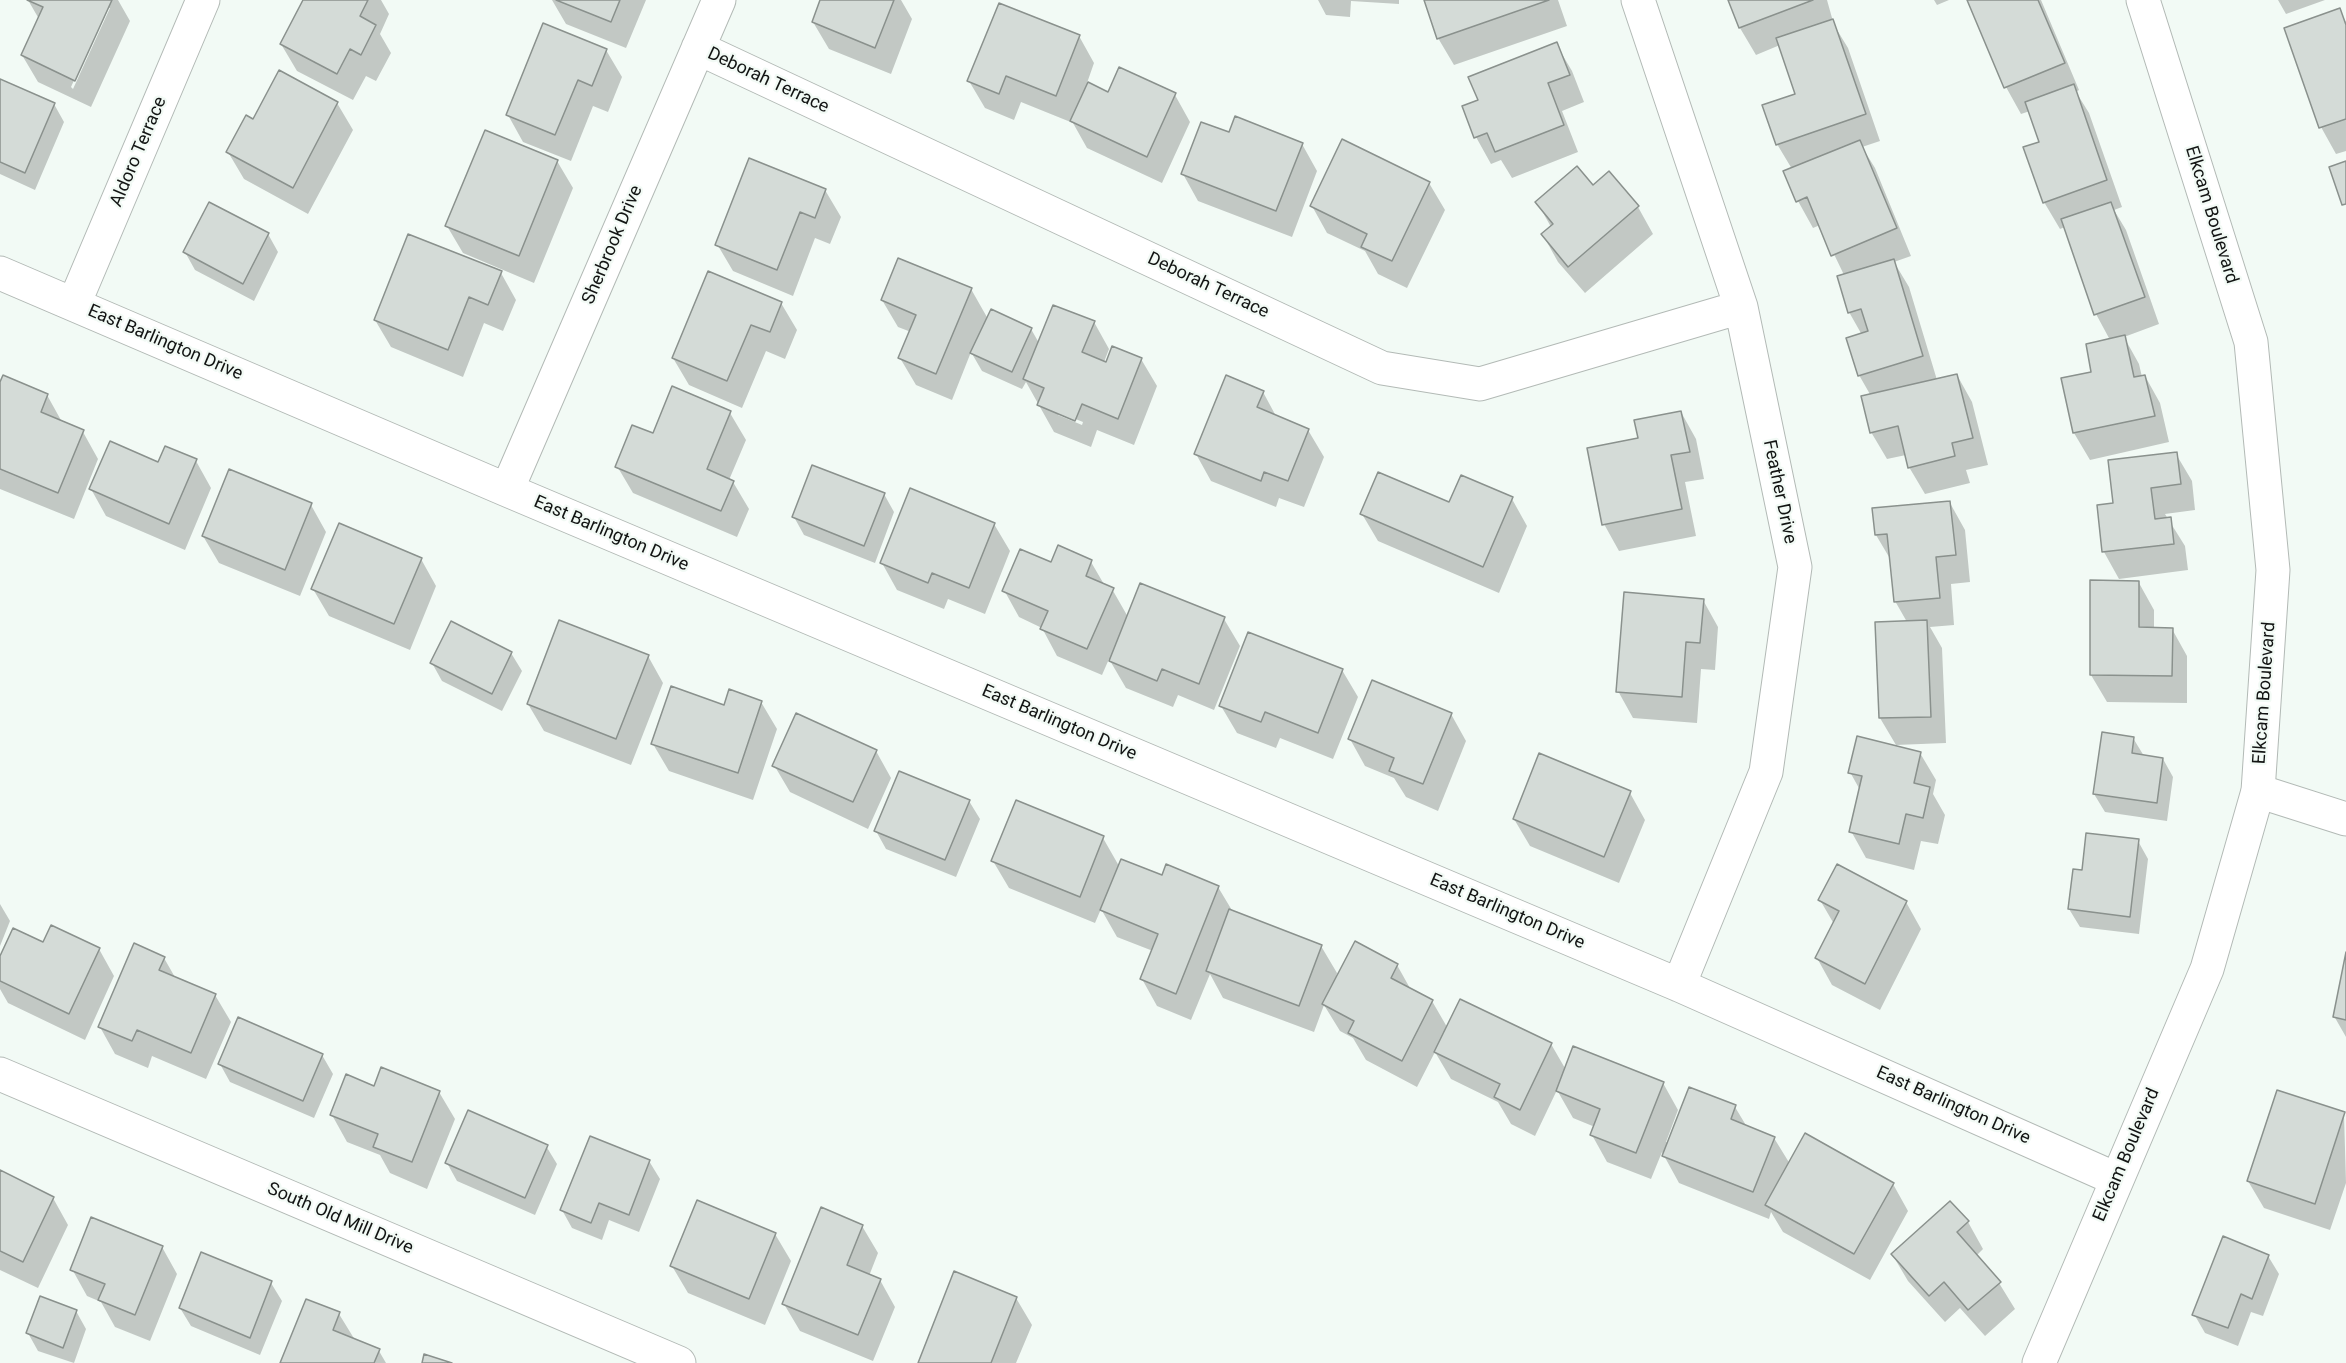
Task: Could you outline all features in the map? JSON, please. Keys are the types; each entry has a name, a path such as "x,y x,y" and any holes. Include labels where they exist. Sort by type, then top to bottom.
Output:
{"street":[{"name":"Aldoro Terrace","path":"74,304 203,0"},
{"name":"Sherbrook Drive","path":"507,490 719,0"},
{"name":"Feather Drive","path":"1638,0 1741,307 1795,567 1766,771 1680,985"},
{"name":"Elkcam Boulevard","path":"2039,1363 2207,969 2258,791 2273,570 2250,342 2143,0"},
{"name":"Deborah Terrace","path":"698,48 1382,368 1479,384 1741,307"},
{"name":"East Barlington Drive","path":"0,273 507,490 1680,985 2116,1179"},
{"path":"2258,791 2346,819"},
{"name":"South Old Mill Drive","path":"0,1074 680,1363"}],"building":[{"path":"27,0 112,0 75,81 21,55 43,7"},
{"path":"303,0 368,0 360,16 376,25 361,55 350,49 337,74 280,44"},
{"path":"556,0 620,0 611,22"},
{"path":"820,0 894,0 875,48 812,22"},
{"path":"1424,0 1549,0 1437,39"},
{"path":"1728,0 1813,0 1739,28"},
{"path":"1967,0 2038,0 2065,63 2004,88"},
{"path":"999,3 1080,35 1056,96 1006,76 999,94 967,81"},
{"path":"2340,8 2346,25 2346,119 2319,128 2284,28"},
{"path":"1833,19 1866,114 1776,145 1762,105 1795,94 1776,38"},
{"path":"543,23 607,49 592,86 578,80 555,135 506,115"},
{"path":"1557,42 1570,75 1548,83 1564,125 1495,152 1487,133 1474,138 1462,106 1478,100 1468,77"},
{"path":"1119,67 1176,93 1147,157 1070,121 1088,82 1108,92"},
{"path":"279,70 338,102 293,188 226,152 246,115 253,119"},
{"path":"0,79 55,103 25,173 0,162"},
{"path":"2074,84 2107,180 2043,203 2023,147 2039,142 2025,102"},
{"path":"1235,116 1303,143 1276,211 1181,174 1201,122 1229,132"},
{"path":"485,130 558,160 519,256 445,226"},
{"path":"1342,139 1430,182 1392,261 1361,247 1367,234 1310,206"},
{"path":"1860,140 1897,228 1831,256 1807,197 1796,202 1783,171"},
{"path":"749,158 826,189 815,218 800,212 777,270 715,245"},
{"path":"2346,161 2346,204 2342,205 2329,167"},
{"path":"1577,166 1593,185 1609,171 1639,206 1568,267 1541,234 1553,224 1535,202"},
{"path":"209,202 269,233 243,284 183,252"},
{"path":"2111,202 2145,297 2094,315 2061,219"},
{"path":"408,234 502,271 488,305 469,297 448,350 374,320"},
{"path":"898,258 972,288 936,374 898,358 916,315 881,300"},
{"path":"1894,259 1923,356 1858,376 1846,338 1868,331 1861,309 1848,313 1837,276"},
{"path":"708,271 782,302 770,332 751,325 727,381 672,358"},
{"path":"1053,305 1095,321 1082,352 1106,362 1112,346 1142,358 1118,419 1082,404 1075,421 1037,405 1044,388 1023,379"},
{"path":"991,309 1032,328 1012,372 970,353"},
{"path":"2125,335 2134,377 2145,375 2155,416 2073,433 2061,378 2091,372 2086,344"},
{"path":"1957,374 1973,438 1952,443 1955,456 1908,468 1898,426 1870,433 1861,396"},
{"path":"3,375 48,394 41,412 84,430 58,493 0,469 0,382"},
{"path":"1226,375 1264,391 1257,407 1309,429 1288,481 1264,472 1261,481 1194,454"},
{"path":"672,386 731,411 707,469 734,481 721,511 615,467 632,425 653,433"},
{"path":"1681,411 1690,452 1671,455 1682,509 1602,525 1587,448 1638,438 1634,420"},
{"path":"110,441 158,462 165,446 197,459 169,524 89,489"},
{"path":"2177,452 2181,484 2151,488 2155,519 2171,517 2174,544 2102,552 2097,505 2113,503 2108,460"},
{"path":"812,465 885,493 864,546 792,517"},
{"path":"229,469 312,503 285,570 202,536"},
{"path":"1378,472 1449,502 1461,475 1513,497 1483,567 1360,514"},
{"path":"910,488 995,523 969,588 932,573 928,583 880,563"},
{"path":"1950,501 1956,555 1936,557 1940,598 1894,602 1887,534 1875,535 1872,508"},
{"path":"339,523 422,558 394,624 311,589"},
{"path":"1058,545 1092,560 1086,576 1114,588 1087,649 1040,629 1048,611 1002,591 1020,549 1051,562"},
{"path":"2090,580 2139,581 2139,627 2173,628 2172,676 2090,675"},
{"path":"1140,583 1225,617 1199,684 1162,669 1157,681 1109,661"},
{"path":"1624,592 1704,599 1700,643 1686,642 1682,697 1616,692"},
{"path":"559,620 649,655 616,739 527,704"},
{"path":"1927,620 1931,717 1879,718 1875,622"},
{"path":"451,621 512,652 492,694 430,663"},
{"path":"1248,632 1343,669 1318,733 1265,712 1261,722 1219,706"},
{"path":"1372,680 1452,713 1423,784 1389,771 1394,758 1348,739"},
{"path":"671,686 724,705 729,689 762,701 738,773 651,744"},
{"path":"796,713 877,750 853,802 772,766"},
{"path":"2102,732 2134,737 2132,753 2163,758 2157,803 2093,794"},
{"path":"1857,736 1921,752 1914,783 1930,787 1923,818 1906,814 1899,844 1849,832 1862,776 1848,773"},
{"path":"1539,753 1631,791 1604,857 1513,819"},
{"path":"899,771 970,800 945,860 874,831"},
{"path":"1016,800 1104,836 1080,897 991,861"},
{"path":"2086,833 2139,839 2130,917 2068,909 2073,869 2082,870"},
{"path":"1121,859 1162,875 1166,864 1219,886 1176,994 1140,979 1158,934 1100,910"},
{"path":"1837,864 1907,901 1865,984 1815,958 1839,911 1818,900"},
{"path":"1229,909 1322,945 1299,1006 1206,971"},
{"path":"51,925 100,948 69,1014 0,981 0,956 13,928 43,942"},
{"path":"1355,941 1398,964 1391,978 1433,1000 1402,1061 1348,1033 1354,1021 1322,1004"},
{"path":"134,943 165,957 159,970 216,994 191,1053 137,1030 132,1041 98,1027"},
{"path":"2346,952 2346,1020 2333,1017"},
{"path":"1460,999 1552,1043 1520,1110 1494,1097 1500,1084 1434,1052"},
{"path":"238,1017 323,1054 303,1101 218,1064"},
{"path":"1573,1046 1664,1082 1636,1153 1590,1135 1600,1109 1556,1091"},
{"path":"381,1067 440,1091 412,1162 373,1147 378,1134 330,1115 346,1074 374,1086"},
{"path":"1689,1087 1736,1105 1731,1119 1775,1137 1753,1192 1662,1156"},
{"path":"2277,1090 2345,1112 2315,1204 2247,1181"},
{"path":"468,1110 548,1145 525,1198 445,1163"},
{"path":"1805,1133 1894,1183 1854,1254 1765,1205"},
{"path":"590,1136 650,1160 629,1215 599,1203 591,1223 560,1210"},
{"path":"0,1170 54,1197 23,1262 0,1251"},
{"path":"697,1200 776,1233 749,1299 670,1266"},
{"path":"1950,1201 1969,1221 1957,1232 2001,1282 1968,1310 1944,1282 1929,1296 1891,1254"},
{"path":"821,1207 863,1225 847,1265 881,1279 858,1335 782,1304"},
{"path":"91,1217 163,1246 135,1315 98,1300 105,1284 70,1270"},
{"path":"2223,1236 2269,1255 2252,1299 2241,1294 2228,1328 2192,1315"},
{"path":"201,1252 272,1281 250,1338 179,1308"},
{"path":"954,1271 1017,1297 991,1363 918,1363"},
{"path":"40,1296 77,1310 63,1348 26,1333"},
{"path":"306,1299 340,1312 333,1330 380,1349 374,1363 280,1363"},
{"path":"424,1354 452,1363 422,1363"}]}
